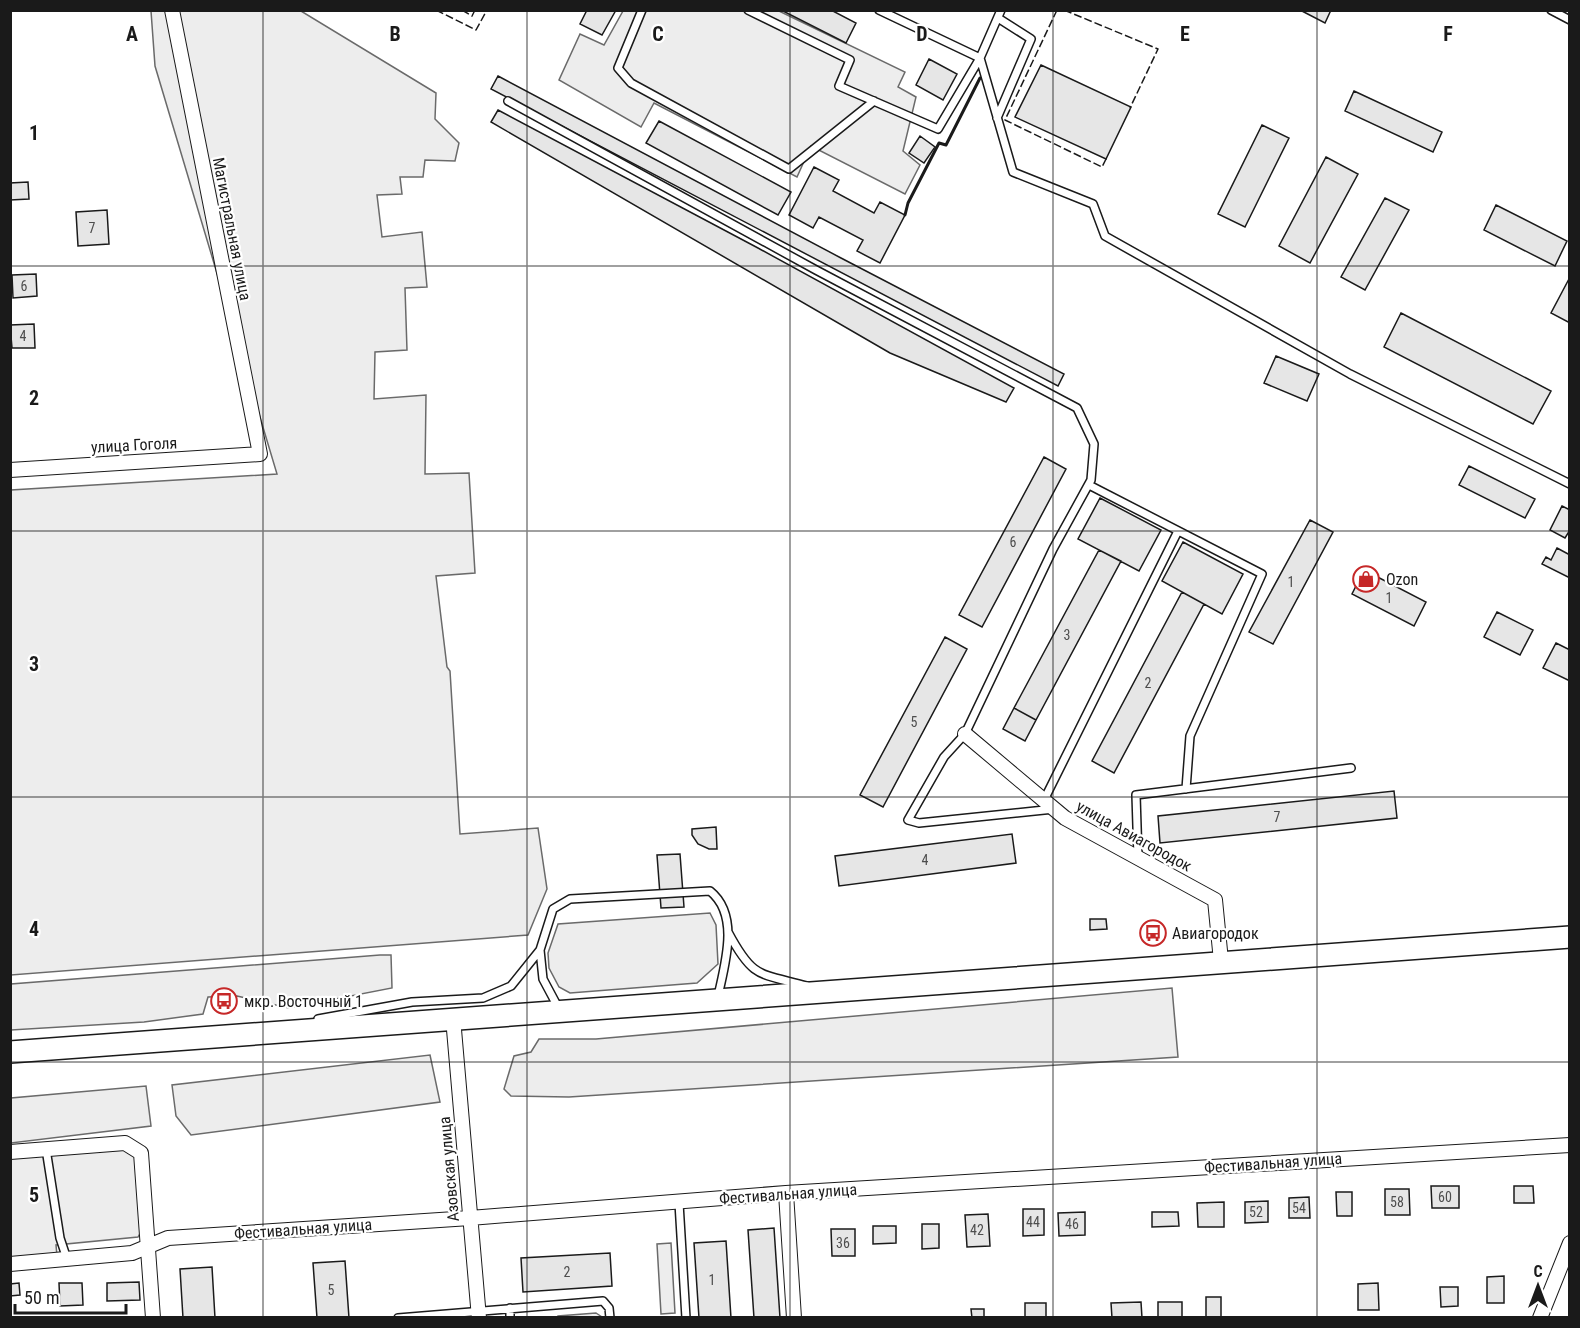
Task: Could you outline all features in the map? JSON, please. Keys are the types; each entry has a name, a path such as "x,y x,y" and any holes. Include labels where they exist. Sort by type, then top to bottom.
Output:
{"main road":[{"path":"10,1052 824,990 1569,937"}],"street":[{"name":"Магистральная улица","path":"172,10 260,454"},
{"name":"улица Гоголя","path":"10,470 260,454"},
{"name":"улица Авиагородок","path":"965,734 1065,818 1215,900 1221,961"},
{"name":"Азовская улица","path":"453,1018 479,1314"},
{"path":"10,1152 125,1143 141,1153 150,1244 153,1317"},
{"name":"Фестивальная улица","path":"10,1264 132,1253 168,1238 679,1203 786,1193 1569,1145"},
{"path":"786,1193 794,1317"},
{"path":"1540,1317 1569,1243"}],"lane":[{"path":"642,10 618,68 631,84 789,169 874,100"},
{"path":"748,10 850,60 839,86 938,129 980,58 1001,10"},
{"path":"879,10 980,58 1012,172 1093,204 1105,236 1350,374 1569,484"},
{"path":"1551,10 1569,20"},
{"path":"997,118 1032,39 998,18"},
{"path":"508,101 806,264 1077,408 1094,444 1089,485 1053,549 965,734 944,757 908,820 919,823 1049,805 1178,531"},
{"path":"1089,485 1262,574 1190,736 1186,789"},
{"path":"1138,858 1136,795 1351,768"},
{"path":"560,1010 543,979 540,950 553,909 570,899 710,891 719,898 728,932 743,960 756,972 824,990"},
{"path":"718,998 725,966 728,932"},
{"path":"236,1034 412,1002 483,998 511,986 540,950"},
{"path":"46,1149 60,1238 67,1259"},
{"path":"679,1203 686,1317"},
{"path":"398,1317 479,1314 510,1308 603,1301 609,1308 610,1317"},
{"path":"510,1308 510,1317"}],"shaded area":[{"path":"151,11 301,11 436,93 435,119 459,143 455,161 425,160 423,177 400,177 402,194 377,195 382,237 422,232 427,287 405,288 407,350 375,352 374,399 426,395 425,474 469,473 475,573 436,576 447,667 450,671 460,834 538,828 547,889 528,935 11,975 11,490 277,474 155,66"},
{"path":"623,11 779,11 905,72 898,87 916,97 903,151 920,165 905,194 811,146 797,177 654,103 641,127 559,80 580,34 604,45"},
{"path":"710,913 716,925 718,964 697,983 570,993 559,987 549,968 548,953 558,924"},
{"path":"391,955 392,988 289,1008 237,996 208,997 203,1014 144,1022 11,1030 11,984"},
{"path":"1172,988 1178,1057 569,1097 511,1096 504,1089 514,1056 531,1052 539,1039 596,1039"},
{"path":"430,1055 440,1102 191,1135 176,1116 172,1085"},
{"path":"146,1086 151,1126 11,1143 11,1098"},
{"path":"126,1148 138,1157 143,1228 138,1237 56,1245 57,1256 11,1260 11,1155"},
{"path":"671,1243 675,1313 661,1314 657,1244"},
{"path":"596,1313 602,1317 558,1317 558,1316"}],"building":[{"path":"587,10 616,10 602,35 580,24"},
{"path":"781,10 831,10 856,23 846,43"},
{"path":"1300,10 1331,10 1325,23"},
{"path":"929,59 957,74 943,100 916,85"},
{"path":"1041,65 1131,107 1106,159 1015,117"},
{"path":"498,76 1064,374 1058,386 491,89"},
{"path":"1354,91 1442,132 1433,152 1345,111"},
{"path":"498,110 758,248 1014,388 1006,402 890,353 491,122"},
{"path":"659,121 791,192 778,215 646,143"},
{"path":"1262,125 1289,138 1245,227 1218,214"},
{"path":"920,136 935,147 924,163 909,153"},
{"path":"1326,157 1358,174 1310,263 1279,246"},
{"path":"814,167 839,180 833,191 874,213 880,202 905,215 880,263 857,251 863,240 819,217 813,228 789,215"},
{"path":"28,182 29,199 10,200 10,183"},
{"path":"1385,198 1409,210 1365,290 1341,277"},
{"path":"1496,205 1567,241 1555,266 1484,230"},
{"path":"107,210 109,244 78,246 76,212"},
{"path":"36,274 37,296 13,298 12,275"},
{"path":"1570,277 1570,323 1551,313"},
{"path":"1401,313 1551,391 1533,424 1384,347"},
{"path":"34,324 35,348 12,348 10,325"},
{"path":"1276,356 1319,374 1307,401 1264,383"},
{"path":"1044,457 1066,469 982,627 959,615"},
{"path":"1469,466 1535,499 1525,518 1459,485"},
{"path":"1100,498 1161,530 1139,571 1078,539"},
{"path":"1562,506 1570,510 1570,530 1565,538 1550,530"},
{"path":"1310,520 1333,532 1273,644 1249,632"},
{"path":"1183,542 1243,574 1222,614 1162,581"},
{"path":"1557,548 1570,555 1570,578 1542,564 1546,557 1551,560"},
{"path":"1099,550 1121,561 1036,720 1014,708"},
{"path":"1364,570 1426,602 1414,626 1352,594"},
{"path":"1182,592 1204,604 1114,773 1092,761"},
{"path":"1497,612 1533,630 1520,655 1484,637"},
{"path":"945,637 967,649 883,807 860,795"},
{"path":"1556,643 1570,650 1570,681 1543,668"},
{"path":"1014,708 1036,720 1025,741 1003,729"},
{"path":"1394,791 1397,818 1160,843 1158,816"},
{"path":"716,827 717,849 709,849 698,844 692,835 692,829"},
{"path":"1012,834 1016,863 839,886 835,856"},
{"path":"680,854 684,907 661,908 657,855"},
{"path":"1090,919 1106,919 1107,929 1090,930"},
{"path":"1148,926 1161,926 1161,935 1148,935"},
{"path":"1431,1186 1459,1186 1459,1208 1432,1208"},
{"path":"1514,1186 1533,1186 1534,1203 1514,1203"},
{"path":"1385,1189 1409,1189 1410,1215 1385,1215"},
{"path":"1336,1192 1352,1192 1352,1216 1337,1216"},
{"path":"1309,1197 1310,1218 1289,1218 1289,1198"},
{"path":"1268,1201 1268,1222 1245,1223 1245,1202"},
{"path":"1224,1202 1224,1227 1198,1227 1197,1203"},
{"path":"1023,1209 1044,1209 1044,1235 1023,1236"},
{"path":"1085,1212 1085,1235 1059,1236 1058,1213"},
{"path":"1152,1212 1178,1212 1179,1226 1152,1227"},
{"path":"988,1214 990,1246 967,1247 965,1215"},
{"path":"922,1224 939,1224 939,1248 922,1249"},
{"path":"873,1226 896,1226 896,1243 873,1244"},
{"path":"774,1228 780,1318 754,1318 748,1230"},
{"path":"831,1229 855,1229 855,1256 832,1256"},
{"path":"726,1241 731,1318 699,1318 694,1243"},
{"path":"610,1253 612,1286 523,1292 521,1258"},
{"path":"345,1261 349,1318 317,1318 313,1263"},
{"path":"212,1267 215,1318 183,1318 180,1269"},
{"path":"1504,1276 1504,1303 1487,1303 1487,1277"},
{"path":"139,1282 140,1300 107,1301 107,1283"},
{"path":"19,1283 20,1295 10,1296 10,1284"},
{"path":"59,1283 82,1283 83,1305 60,1306"},
{"path":"1378,1283 1379,1310 1358,1310 1358,1284"},
{"path":"1440,1287 1458,1287 1458,1306 1441,1307"},
{"path":"1206,1297 1221,1297 1221,1318 1206,1318"},
{"path":"1141,1302 1142,1318 1112,1318 1111,1303"},
{"path":"1158,1302 1182,1302 1182,1318 1158,1318"},
{"path":"1025,1303 1046,1303 1046,1318 1025,1318"},
{"path":"971,1309 984,1309 984,1318 972,1318"}],"fence":[{"path":"436,10 476,30 487,10"},
{"path":"462,10 472,16 475,10"},
{"path":"1057,10 1005,120 1102,167 1107,157"},
{"path":"1064,10 1158,49 1130,108"}],"wall":[{"path":"905,215 908,203 939,143 946,145 980,78"}],"place":[{"name":"Ozon","path":"1366,579"},
{"name":"Авиагородок","path":"1153,933"},
{"name":"мкр. Восточный 1","path":"224,1001"}]}
